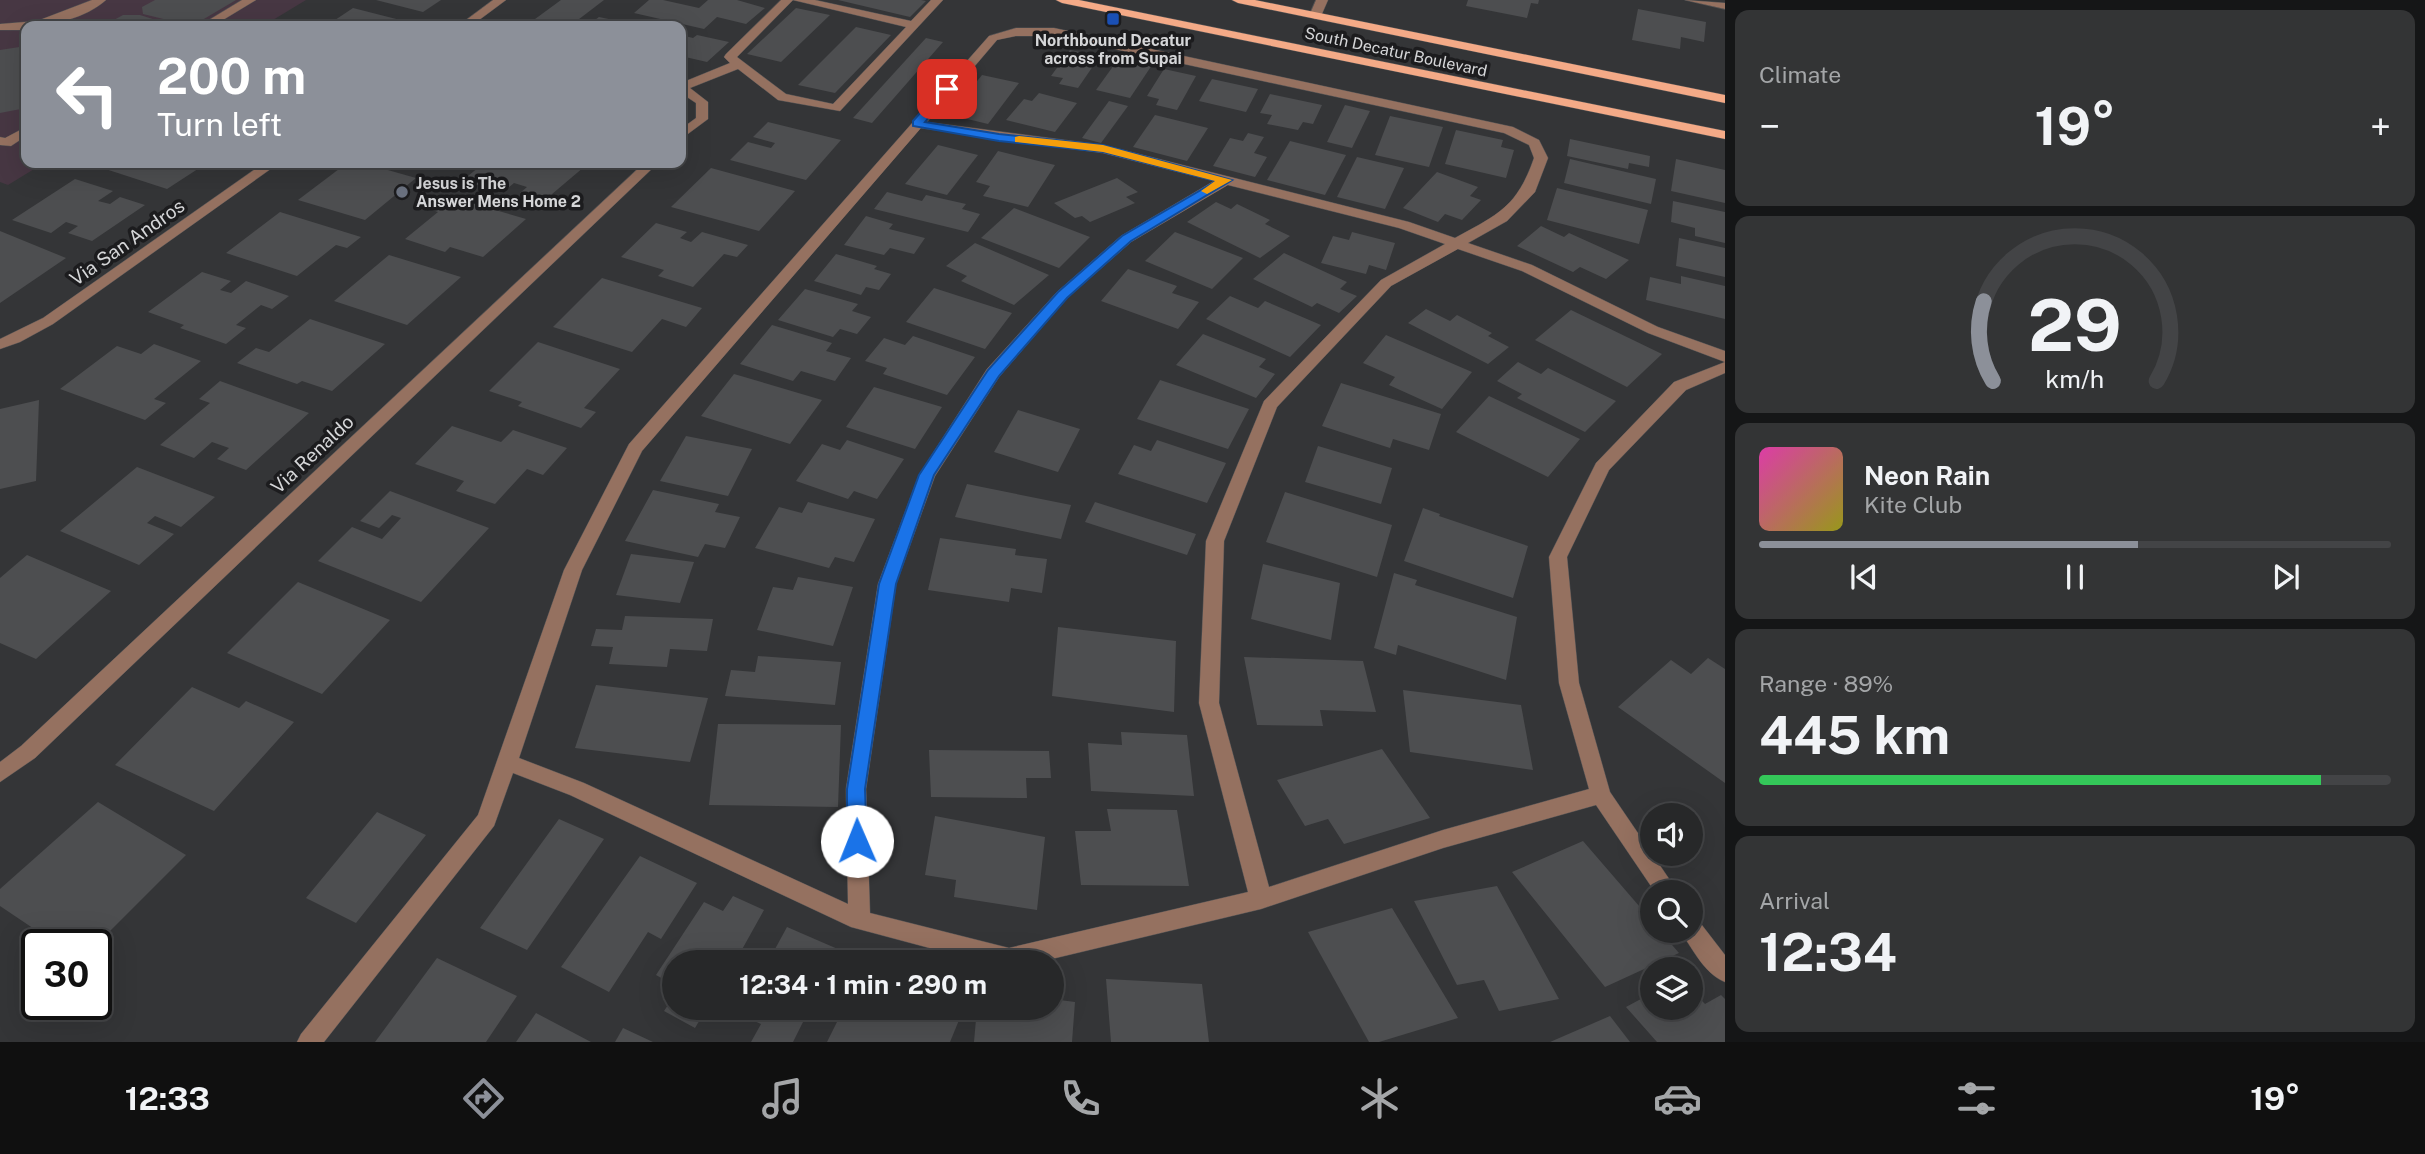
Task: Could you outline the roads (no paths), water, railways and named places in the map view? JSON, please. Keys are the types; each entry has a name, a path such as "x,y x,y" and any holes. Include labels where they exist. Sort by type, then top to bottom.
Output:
{"main road":[{"name":"South Decatur Boulevard","path":"1062,0 1725,135"},
{"name":"South Decatur Boulevard","path":"1238,0 1725,99"}],"street":[{"path":"46,21 79,13 100,0"},
{"path":"214,21 250,0"},
{"path":"471,21 500,0"},
{"path":"787,0 730,57 782,97 836,107 937,0"},
{"path":"799,0 914,25"},
{"path":"1315,16 1322,0"},
{"path":"1691,0 1725,6"},
{"path":"0,27 21,27"},
{"path":"309,1042 487,820 573,570 635,448 993,38 1016,32 1054,32 1508,130 1534,143 1541,158 1530,189 1502,218 1386,283 1270,405 1215,541 1209,703 1261,899"},
{"path":"686,85 739,64"},
{"path":"686,91 702,102 702,119 686,131"},
{"path":"917,124 1103,149 1404,225 1527,268 1653,330 1725,357"},
{"path":"0,141 6,143 21,134"},
{"name":"Via San Andros","path":"0,344 48,321 265,168"},
{"name":"Via Renaldo","path":"0,773 28,752 646,168"},
{"path":"859,920 856,789 887,584 927,475 993,373 1062,295 1126,239 1226,180"},
{"path":"1659,880 1601,795 1569,683 1558,556 1602,467 1680,386 1725,367"},
{"path":"507,762 577,789 859,920 1009,960 1261,899 1443,839 1601,795"},
{"path":"1702,943 1725,971"}],"place":[{"name":"Northbound Decatur across from Supai","path":"1113,19"},
{"name":"Jesus is The Answer Mens Home 2","path":"402,192"}]}
